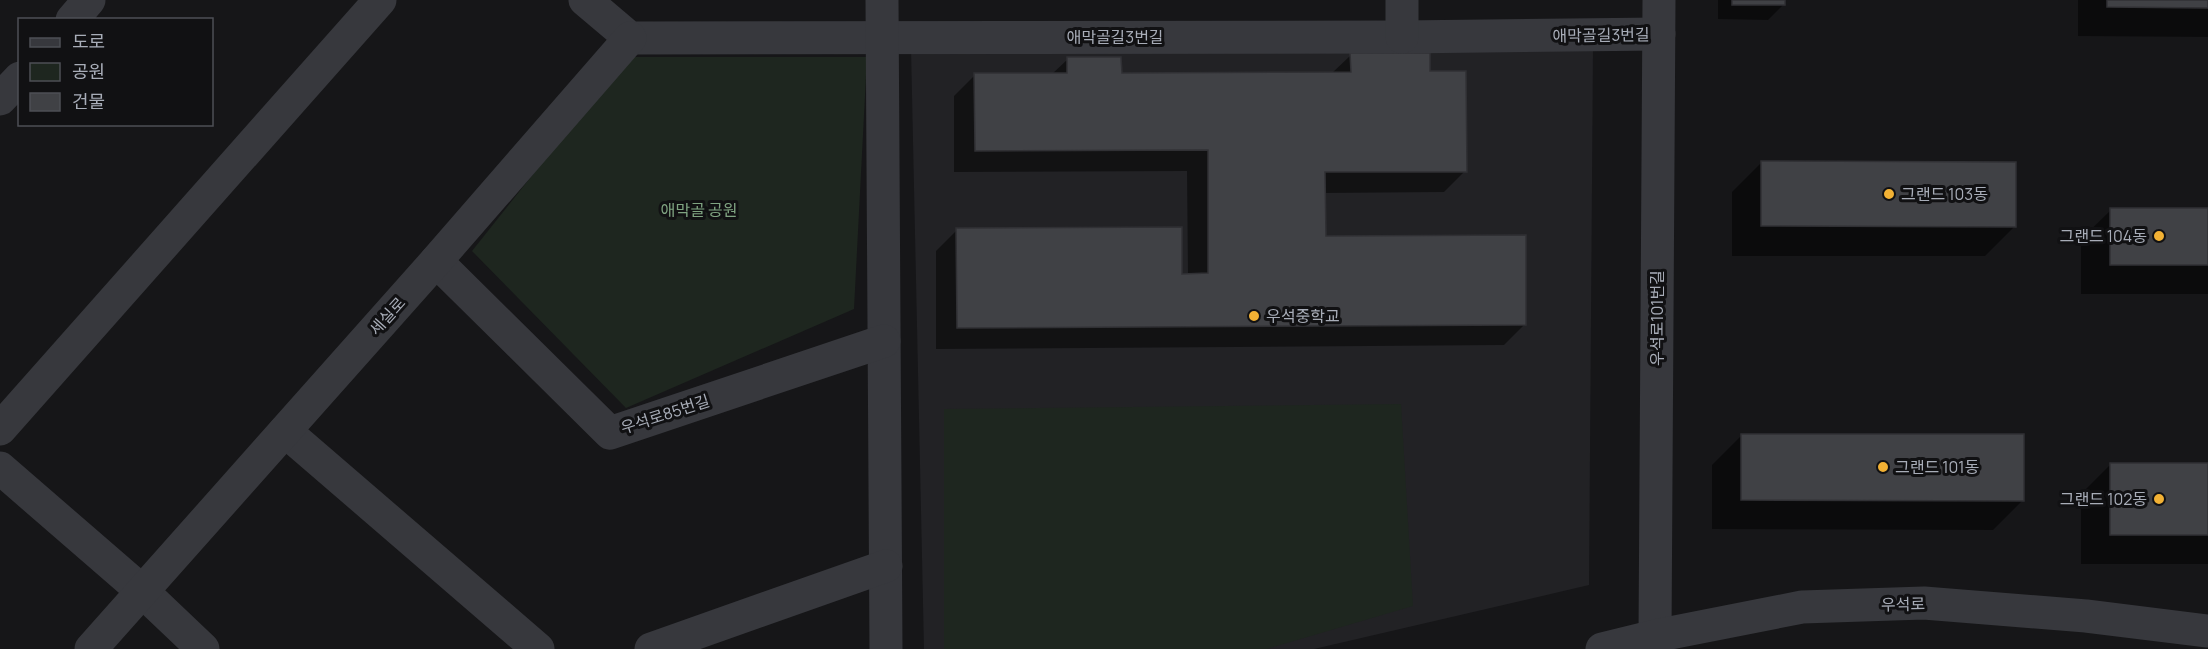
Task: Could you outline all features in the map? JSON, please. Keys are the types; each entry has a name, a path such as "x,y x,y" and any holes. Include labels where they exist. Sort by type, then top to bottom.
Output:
{"street":[{"path":"74,18 89,0"},
{"path":"0,429 380,0"},
{"path":"585,0 630,38"},
{"path":"882,0 886,649"},
{"path":"1401,0 1402,37"},
{"name":"우석로101번길","path":"1655,636 1659,0"},
{"name":"애막골길3번길","path":"630,38 1402,37 1659,34"},
{"name":"세실로","path":"91,649 436,261 630,38"},
{"path":"0,99 18,80"},
{"name":"우석로85번길","path":"436,261 610,433 885,341"},
{"path":"285,431 538,649"},
{"path":"0,468 142,591 203,649"},
{"path":"651,649 886,566"},
{"name":"우석로","path":"1602,649 1655,636 1802,607 1924,603 2086,616 2208,631"}],"shaded area":[{"name":"우석중학교","path":"1593,46 1589,585 1314,649 924,649 911,48"}],"green space":[{"name":"애막골 공원","path":"626,57 867,57 854,309 626,408 472,251"},
{"path":"1401,404 1413,606 1267,649 944,649 944,409"}],"building":[{"path":"1732,0 1785,0 1785,5 1732,5"},
{"path":"2107,0 2208,0 2208,8 2107,7"},
{"path":"1350,53 1430,53 1430,71 1466,71 1467,172 1325,172 1326,236 1526,235 1526,325 957,328 956,228 1182,227 1182,274 1208,273 1208,150 975,151 974,73 1067,73 1067,57 1121,57 1122,73 1351,72"},
{"name":"그랜드 103동","path":"1761,161 2016,162 2016,227 1761,226"},
{"name":"그랜드 104동","path":"2110,208 2208,208 2208,265 2110,265"},
{"name":"그랜드 101동","path":"1741,434 2024,434 2024,501 1741,500"},
{"name":"그랜드 102동","path":"2110,463 2208,463 2208,535 2110,535"}],"place":[{"name":"그랜드 103동","path":"1889,194"},
{"name":"그랜드 104동","path":"2159,236"},
{"name":"우석중학교","path":"1254,316"},
{"name":"그랜드 101동","path":"1883,467"},
{"name":"그랜드 102동","path":"2159,499"}]}
